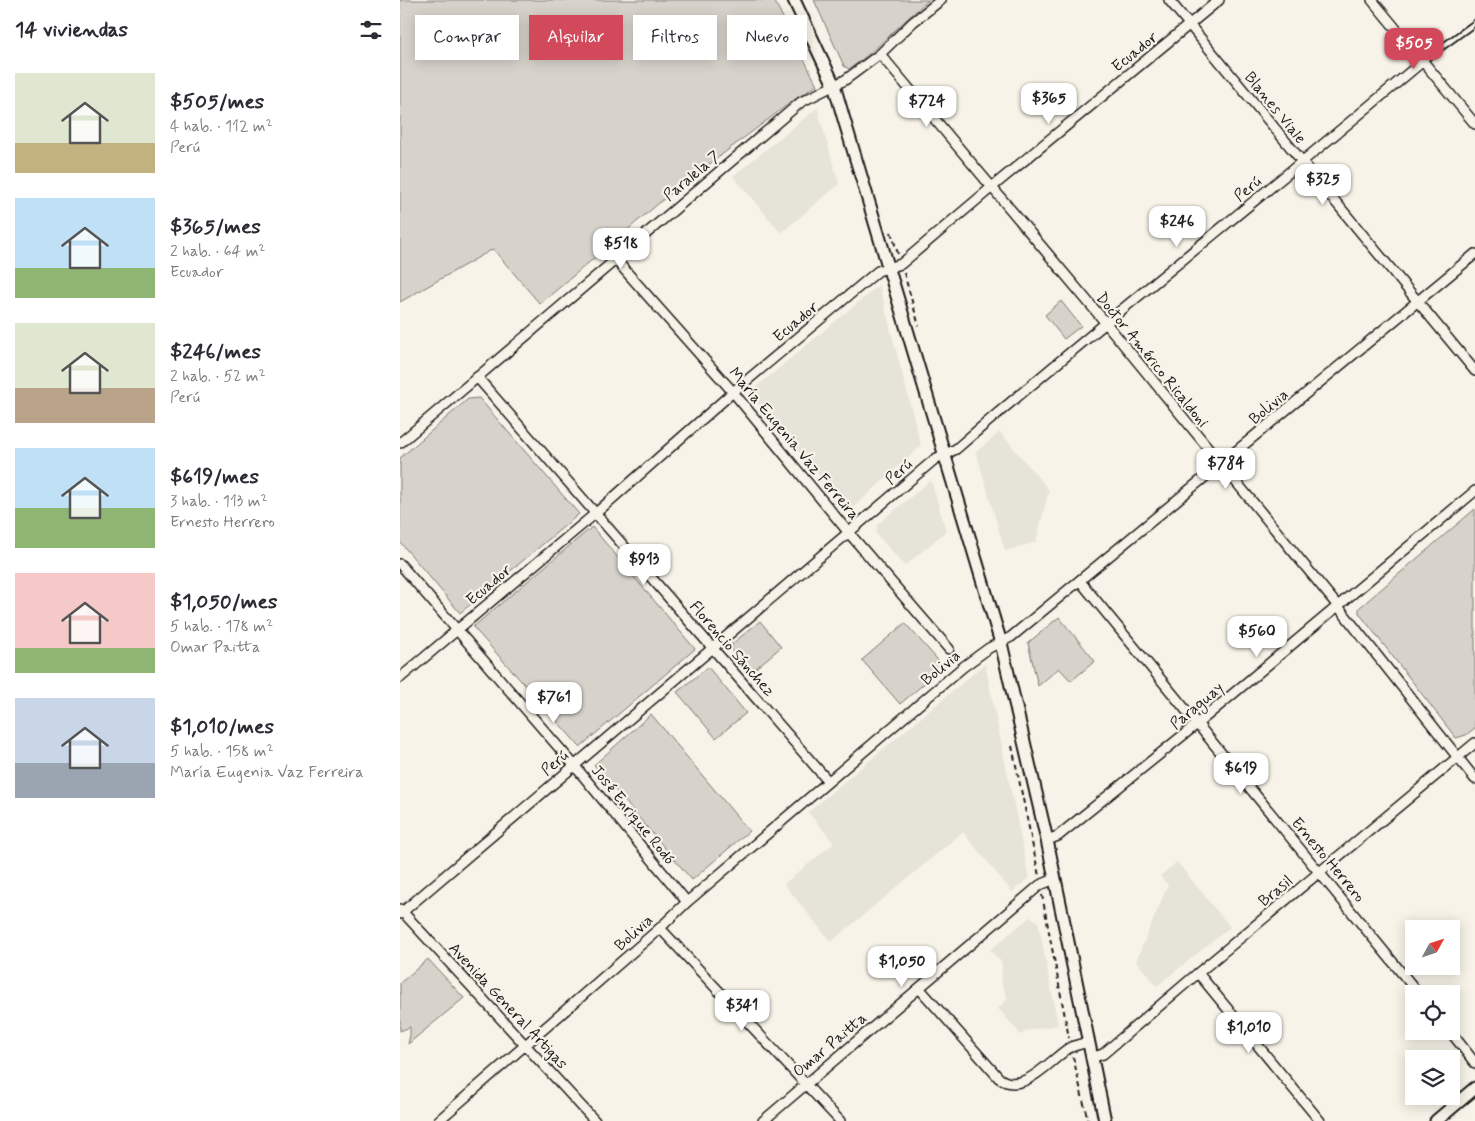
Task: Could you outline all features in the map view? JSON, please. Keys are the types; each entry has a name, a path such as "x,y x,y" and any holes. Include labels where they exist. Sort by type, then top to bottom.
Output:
{"street":[{"path":"794,0 834,85 1001,643 1047,840 1104,1121"},
{"name":"Paralela 7","path":"400,443 801,102 845,80 880,54 913,22 941,0"},
{"name":"Blanes Viale","path":"1169,0 1475,371"},
{"name":"Ecuador","path":"400,678 596,513 733,392 878,271 901,264 1219,0"},
{"path":"1372,0 1475,124"},
{"name":"Doctor Américo Ricaldoni","path":"880,54 1105,322 1337,605 1475,779"},
{"name":"Perú","path":"401,911 850,533 935,459 956,449 1105,322 1302,163 1423,61"},
{"name":"Bolivia","path":"438,1121 526,1046 687,902 963,667 990,648 1011,637 1475,254"},
{"name":"María Eugenia Vaz Ferreira","path":"615,259 733,392 949,649"},
{"name":"Florencio Sánchez","path":"477,377 828,781"},
{"name":"Paraguay","path":"1047,840 1058,836 1196,724 1475,491"},
{"name":"José Enrique Rodó","path":"400,564 574,764 687,902"},
{"name":"Ernesto Herrero","path":"1080,581 1196,724 1321,872 1412,985"},
{"name":"Brasil","path":"1091,1058 1103,1054 1475,742"},
{"name":"Omar Paitta","path":"763,1121 1040,885 1055,878"},
{"name":"Avenida General Artigas","path":"401,911 595,1121"},
{"path":"660,928 840,1121"},
{"path":"1198,973 1320,1121"},
{"path":"920,989 1005,1082 1013,1084 1025,1082 1071,1047 1088,1042"},
{"path":"1457,1040 1475,1062"},
{"path":"1436,1121 1475,1088"}],"lane":[{"path":"1423,61 1475,23"}],"path":[{"path":"1011,741 1071,1047 1088,1121"}],"shaded area":[{"path":"400,0 774,0 782,15 727,15 727,60 804,60 817,85 791,102 665,198 540,304 493,249 400,302"},
{"path":"814,0 929,0 870,53 849,69 844,66"},
{"path":"817,108 839,184 781,233 733,176"},
{"path":"879,285 921,446 854,507 846,507 749,393"},
{"path":"1061,301 1081,326 1064,339 1045,315"},
{"path":"479,398 579,514 460,613 400,542 400,458 468,399"},
{"path":"1000,432 1049,490 1036,542 1005,551 976,452"},
{"path":"931,480 946,531 905,566 876,534 877,525"},
{"path":"1475,509 1475,728 1466,735 1456,738 1359,613 1359,608"},
{"path":"592,527 695,649 580,747 473,627"},
{"path":"1059,617 1095,661 1071,681 1059,668 1038,686 1028,643"},
{"path":"760,621 781,647 751,672 732,650 732,644"},
{"path":"905,623 944,667 900,704 862,660"},
{"path":"985,664 1029,878 1012,892 963,832 831,942 784,884 834,843 808,812"},
{"path":"708,667 746,713 716,738 677,692"},
{"path":"651,714 749,831 692,880 594,765"},
{"path":"1177,862 1230,927 1157,986 1136,961 1168,885 1160,876"},
{"path":"1030,917 1038,921 1058,1025 1025,1031 1021,1035 998,1008 1008,999 1002,985 1002,963 990,950"},
{"path":"428,959 464,998 408,1044 410,1027 400,1031 400,983"}]}
